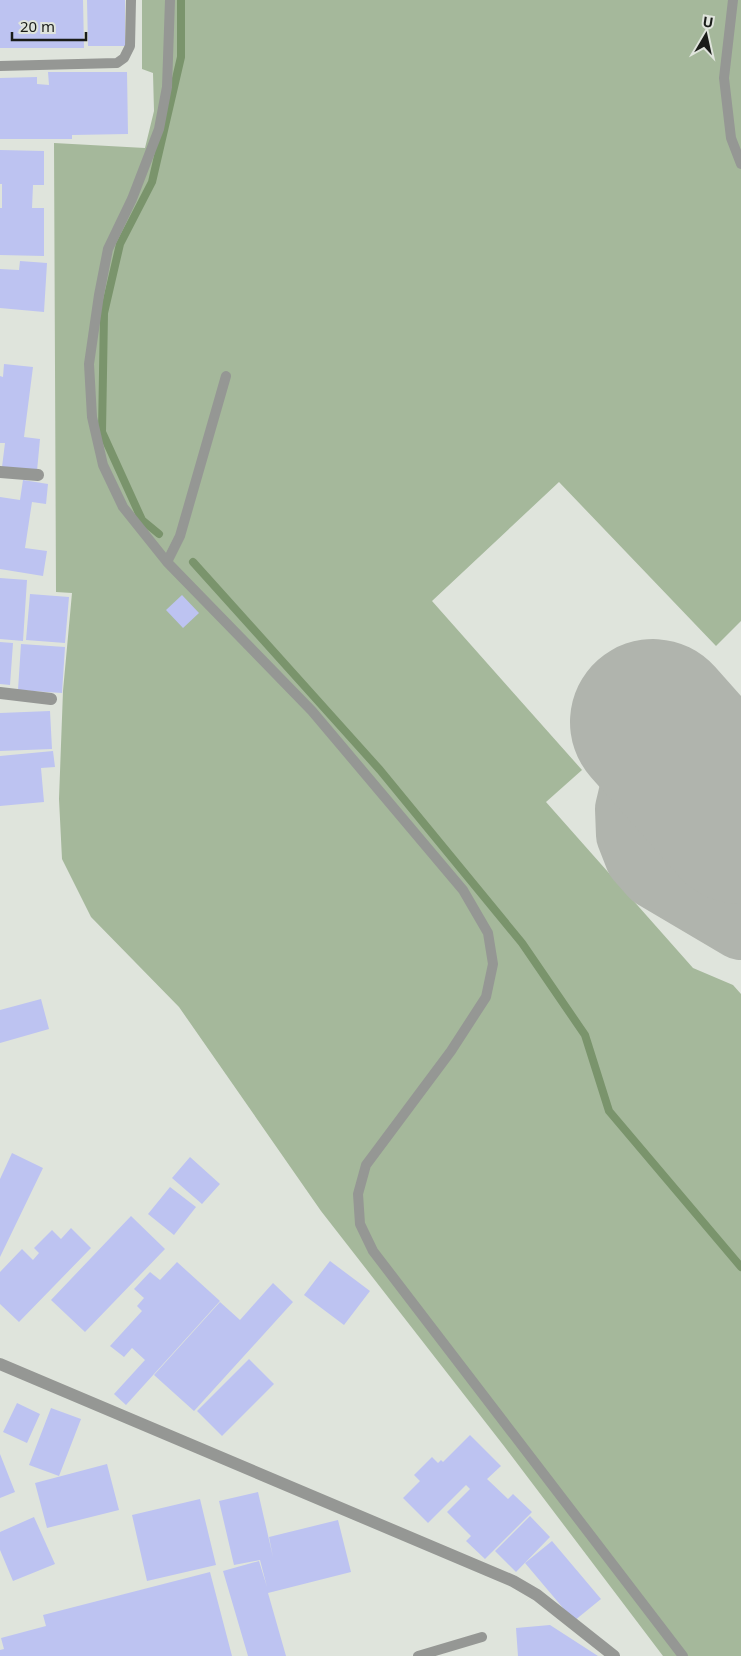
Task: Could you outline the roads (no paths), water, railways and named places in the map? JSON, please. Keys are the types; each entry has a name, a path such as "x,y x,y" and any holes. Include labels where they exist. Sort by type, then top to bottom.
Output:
{"street":[{"path":"0,472 38,475"},
{"path":"0,693 51,699"},
{"path":"0,1364 513,1581 537,1595 614,1656"}],"lane":[{"path":"0,66 117,63 124,58 130,46 131,0"},
{"path":"170,0 167,88 159,129 132,199 108,249 89,364 92,417 103,465 123,507 167,562 312,711 462,890 488,933 493,964 486,996 451,1051 366,1165 358,1194 360,1224 373,1251 683,1656"},
{"path":"733,0 724,78 731,138 741,164"},
{"path":"167,562 180,536 226,376"},
{"path":"418,1656 482,1637"}],"waterway":[{"path":"159,534 142,520 102,432 104,313 120,244 152,182 181,57 181,0"},
{"path":"193,562 380,770 522,943 585,1035 609,1111 741,1267"}]}
